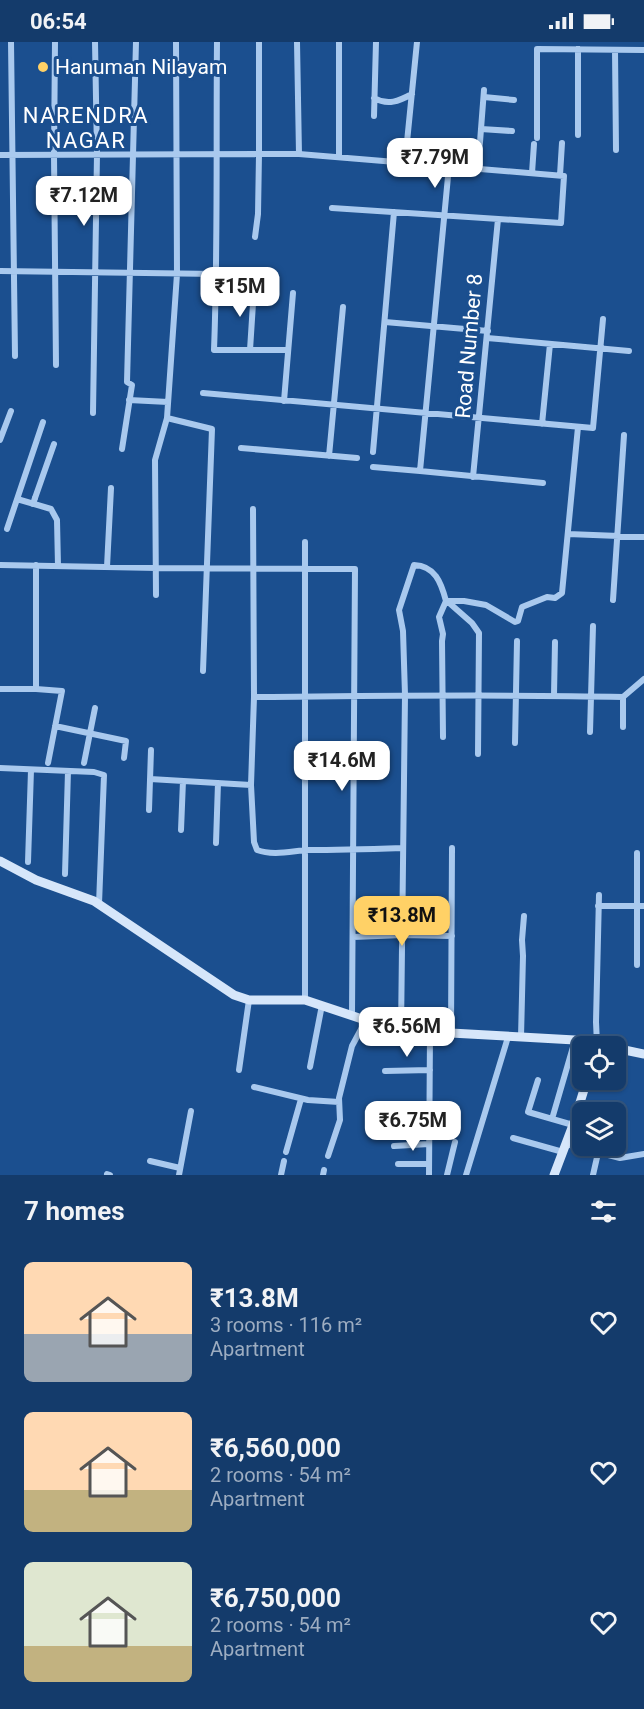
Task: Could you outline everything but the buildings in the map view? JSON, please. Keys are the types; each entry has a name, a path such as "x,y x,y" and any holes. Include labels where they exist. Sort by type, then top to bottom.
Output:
{"street":[{"path":"11,42 15,356"},
{"path":"56,42 54,155 56,365"},
{"path":"93,412 97,154 95,42"},
{"path":"122,449 132,385 127,382 136,42"},
{"path":"156,595 154,460 167,418 177,274 176,42"},
{"path":"217,42 217,274 214,350 288,350"},
{"path":"255,237 258,214 259,42"},
{"path":"297,42 299,154"},
{"path":"339,42 339,157"},
{"path":"374,116 376,42"},
{"path":"405,162 417,42"},
{"path":"531,173 536,141 537,49 644,50"},
{"path":"578,49 578,135"},
{"path":"615,50 616,150"},
{"path":"374,99 389,103 412,94"},
{"path":"478,168 484,94 514,100"},
{"path":"481,129 512,131"},
{"path":"332,208 561,223 562,143"},
{"path":"0,155 299,154 562,175"},
{"path":"420,471 449,166"},
{"path":"373,452 394,212"},
{"name":"Road Number 8","path":"473,477 498,219"},
{"path":"0,271 217,274 242,277"},
{"path":"250,350 254,288"},
{"path":"284,400 293,292"},
{"path":"329,456 343,307"},
{"path":"203,393 594,428 603,320"},
{"path":"385,322 433,326 550,344 629,351"},
{"path":"542,424 550,344"},
{"path":"129,400 168,402"},
{"path":"0,440 11,411"},
{"path":"167,418 212,429 203,671"},
{"path":"7,529 43,422"},
{"path":"446,601 486,605 507,619 517,622 522,607 547,597 555,598 562,593 578,427"},
{"path":"613,600 624,435"},
{"path":"34,501 54,444"},
{"path":"241,448 357,458"},
{"path":"373,467 543,483"},
{"path":"106,567 111,488"},
{"path":"17,499 51,509 57,520 58,566"},
{"path":"254,509 254,697 251,785 254,842 257,850 287,853 305,850 403,848"},
{"path":"568,534 644,537"},
{"path":"305,542 305,1000"},
{"path":"0,565 355,569 352,1015"},
{"path":"36,565 36,689"},
{"path":"401,1032 405,695 403,631 399,610 414,565 423,566 436,574 446,601 472,623 479,633 478,754"},
{"path":"443,737 443,634 440,617 446,601"},
{"path":"590,732 593,626"},
{"path":"515,743 517,641"},
{"path":"554,695 555,642"},
{"path":"254,697 354,698 405,695 623,697 644,679"},
{"path":"0,689 62,691 48,763"},
{"path":"623,697 623,727"},
{"path":"84,763 95,708"},
{"path":"55,726 126,741 124,758"},
{"path":"149,810 151,750"},
{"path":"0,768 94,772 104,775 99,904"},
{"path":"28,862 31,770"},
{"path":"65,874 68,771"},
{"path":"150,779 251,785"},
{"path":"182,830 183,781"},
{"path":"216,843 218,783"},
{"path":"451,1032 452,849"},
{"path":"637,852 637,965"},
{"path":"0,861 36,880 99,904 234,995 249,1000 305,1000 401,1032 430,1034 451,1032 572,1040"},
{"path":"597,1036 599,895"},
{"path":"598,906 644,906"},
{"path":"521,1037 524,916"},
{"path":"353,937 402,934 452,936"},
{"path":"239,1070 249,1000"},
{"path":"310,1067 322,1005"},
{"path":"328,1156 340,1120 339,1102 352,1046 366,1020"},
{"path":"430,1034 429,1174 438,1175"},
{"path":"466,1175 508,1037"},
{"path":"552,1119 572,1050"},
{"path":"626,1050 644,1054"},
{"path":"385,1071 430,1070"},
{"path":"538,1080 528,1112 572,1125"},
{"path":"254,1087 301,1099 339,1102"},
{"path":"286,1152 301,1099"},
{"path":"150,1161 179,1172 191,1111"},
{"path":"394,1124 429,1122"},
{"path":"558,1174 572,1128"},
{"path":"513,1138 572,1149"},
{"path":"447,1175 455,1142"},
{"path":"394,1146 429,1144"},
{"path":"612,1156 621,1158 644,1154"},
{"path":"593,1175 597,1156"},
{"path":"281,1175 284,1161"},
{"path":"398,1164 429,1164"}],"place":[{"name":"Hanuman Nilayam","path":"43,67"}],"district":[{"name":"NARENDRA NAGAR","path":"86,128"}]}
